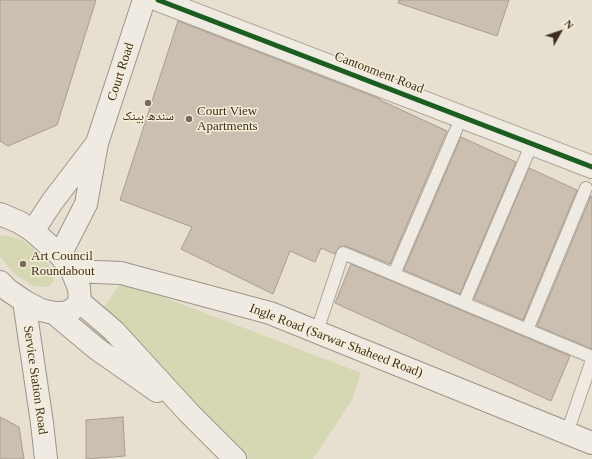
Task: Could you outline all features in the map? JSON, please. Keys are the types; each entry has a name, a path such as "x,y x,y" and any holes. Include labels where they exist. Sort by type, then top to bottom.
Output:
{"main road":[{"name":"Court Road","path":"66,263 86,204 97,143 144,0"},
{"name":"Cantonment Road","path":"158,0 592,167"},
{"name":"Court Road","path":"34,231 52,202 97,143"},
{"path":"0,214 19,222 34,231 66,263 79,288 80,302 114,332 189,413 235,459"},
{"name":"Ingle Road (Sarwar Shaheed Road)","path":"66,263 121,273 270,313 592,443"},
{"path":"0,282 8,290 24,301 41,310 54,313 65,313 73,310 80,302"},
{"name":"Service Station Road","path":"24,301 46,459"},
{"path":"54,313 97,349 189,413"}],"lane":[{"path":"394,274 456,130"},
{"path":"464,303 527,155"},
{"path":"527,330 586,188"},
{"path":"317,331 343,253 592,356"},
{"path":"567,433 592,360"}],"green space":[{"path":"4,235 22,240 43,257 53,274 53,282 50,285 46,287 33,286 16,275 10,269 0,256 0,236"},
{"path":"122,281 361,373 352,400 313,459 230,459 89,329"}],"building":[{"path":"0,0 96,0 57,125 8,146 0,141"},
{"path":"399,0 509,0 497,36 398,3"},
{"path":"178,21 380,99 447,131 390,264 345,246 339,247 335,254 321,248 315,262 290,251 273,294 181,249 192,227 120,200"},
{"path":"461,137 516,162 460,294 404,270"},
{"path":"529,168 577,190 523,320 474,299"},
{"path":"591,196 592,197 592,349 537,326"},
{"path":"351,264 570,356 551,401 335,303"},
{"path":"0,417 19,427 24,459 0,459"},
{"path":"123,417 125,456 86,459 86,420"}],"cycle path":[{"path":"158,0 592,167"}],"place":[{"name":"سندھ بینک","path":"148,103"},
{"name":"Court View Apartments","path":"189,119"},
{"name":"Art Council Roundabout","path":"23,264"}]}
